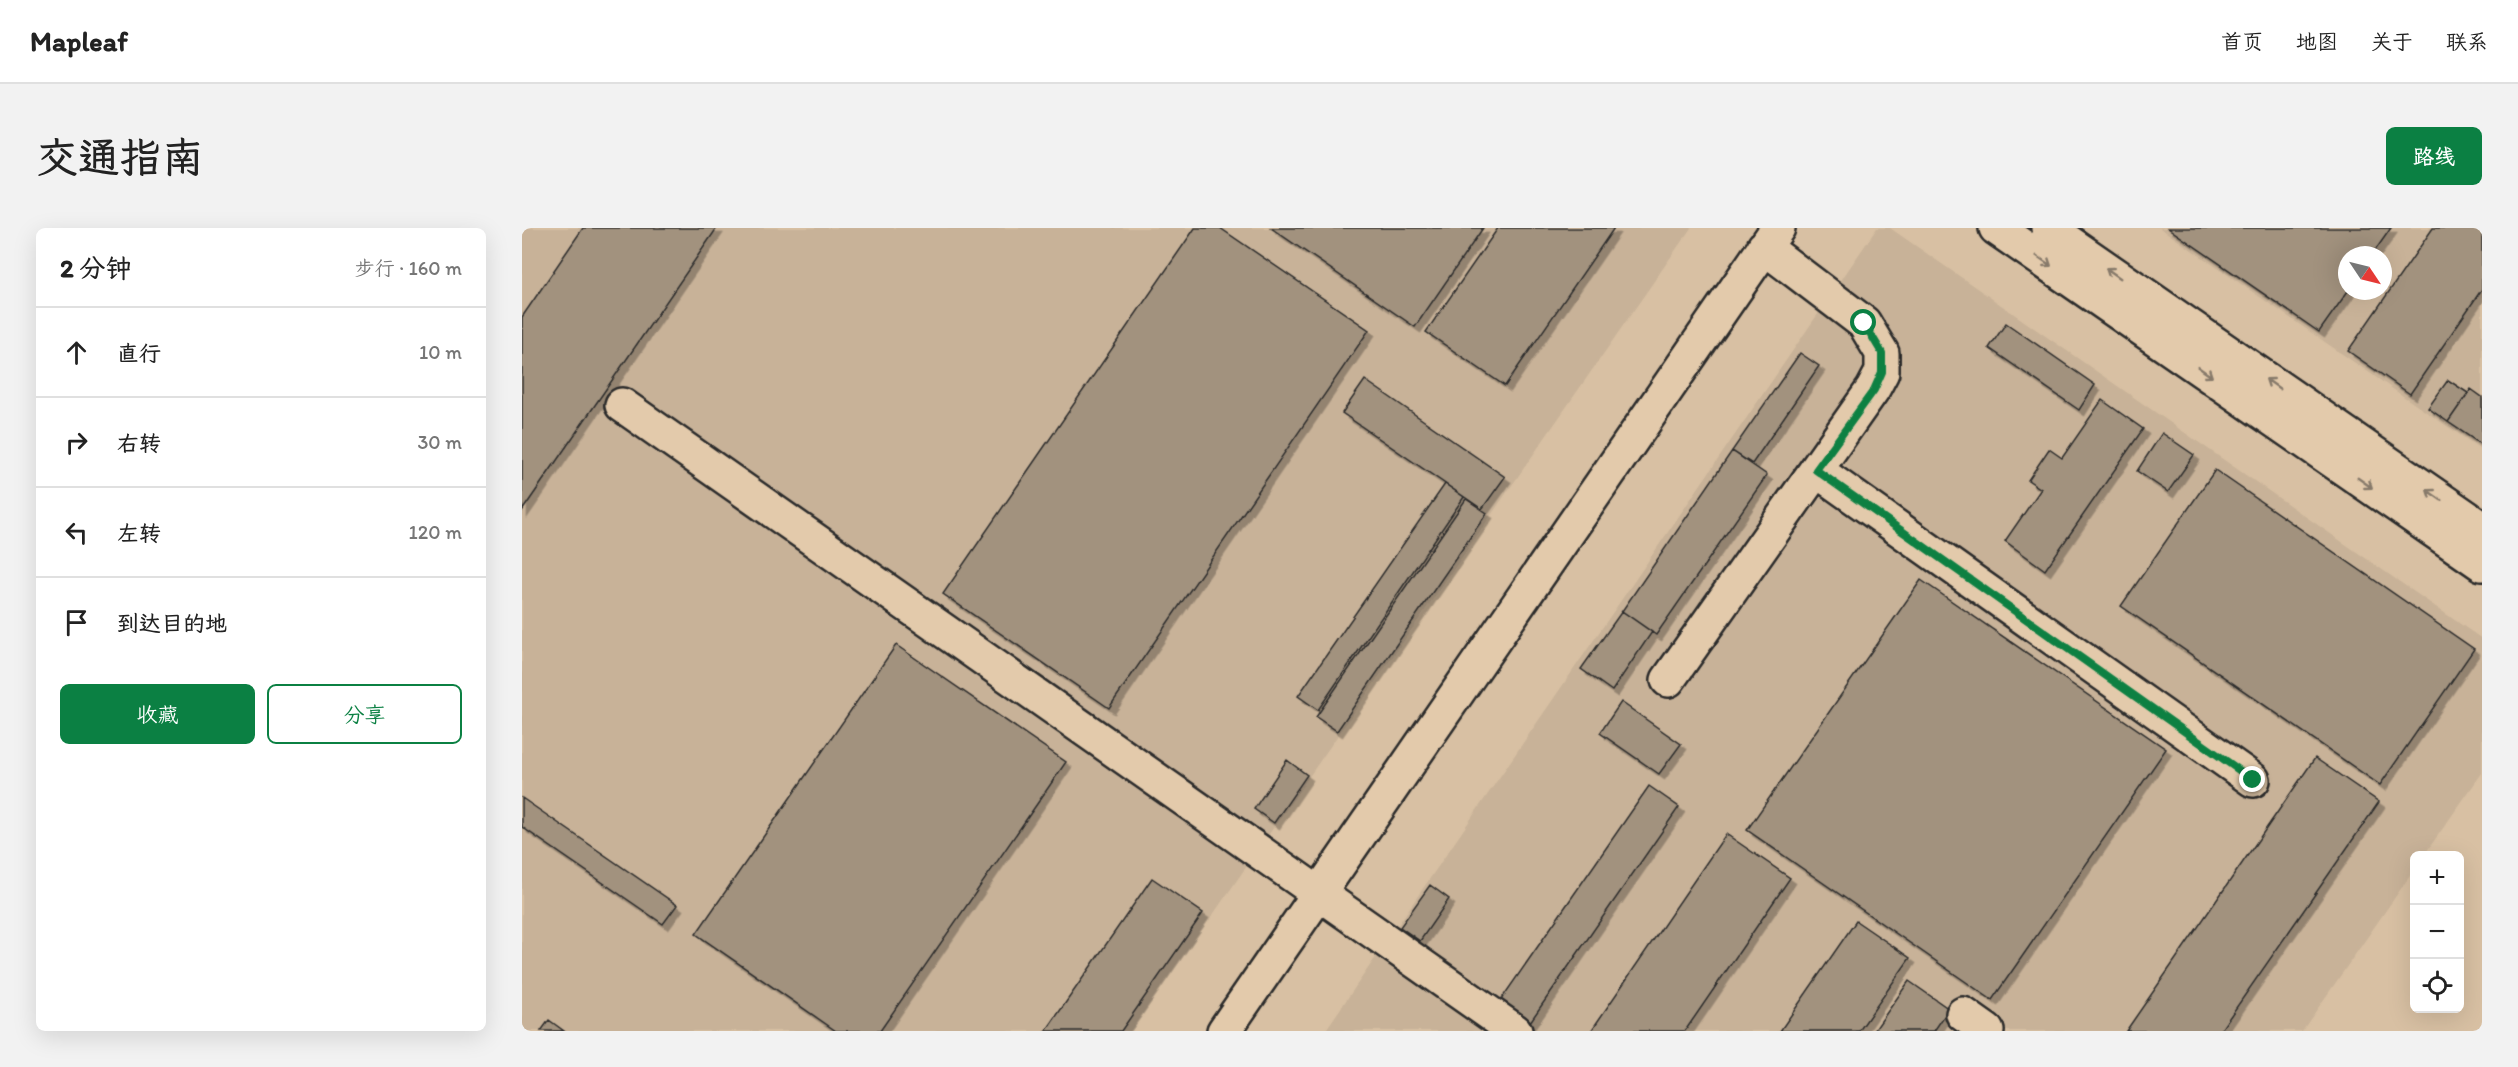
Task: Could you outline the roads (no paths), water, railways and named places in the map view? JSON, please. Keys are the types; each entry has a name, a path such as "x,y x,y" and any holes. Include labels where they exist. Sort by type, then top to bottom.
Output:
{"street":[{"path":"1996,228 2482,564"},
{"path":"2048,228 2482,528"},
{"path":"1224,1031 1771,238 1864,323 1882,353 1882,372 1874,390 1668,680"},
{"path":"622,405 1515,1031"},
{"path":"1816,470 2253,780"}]}
